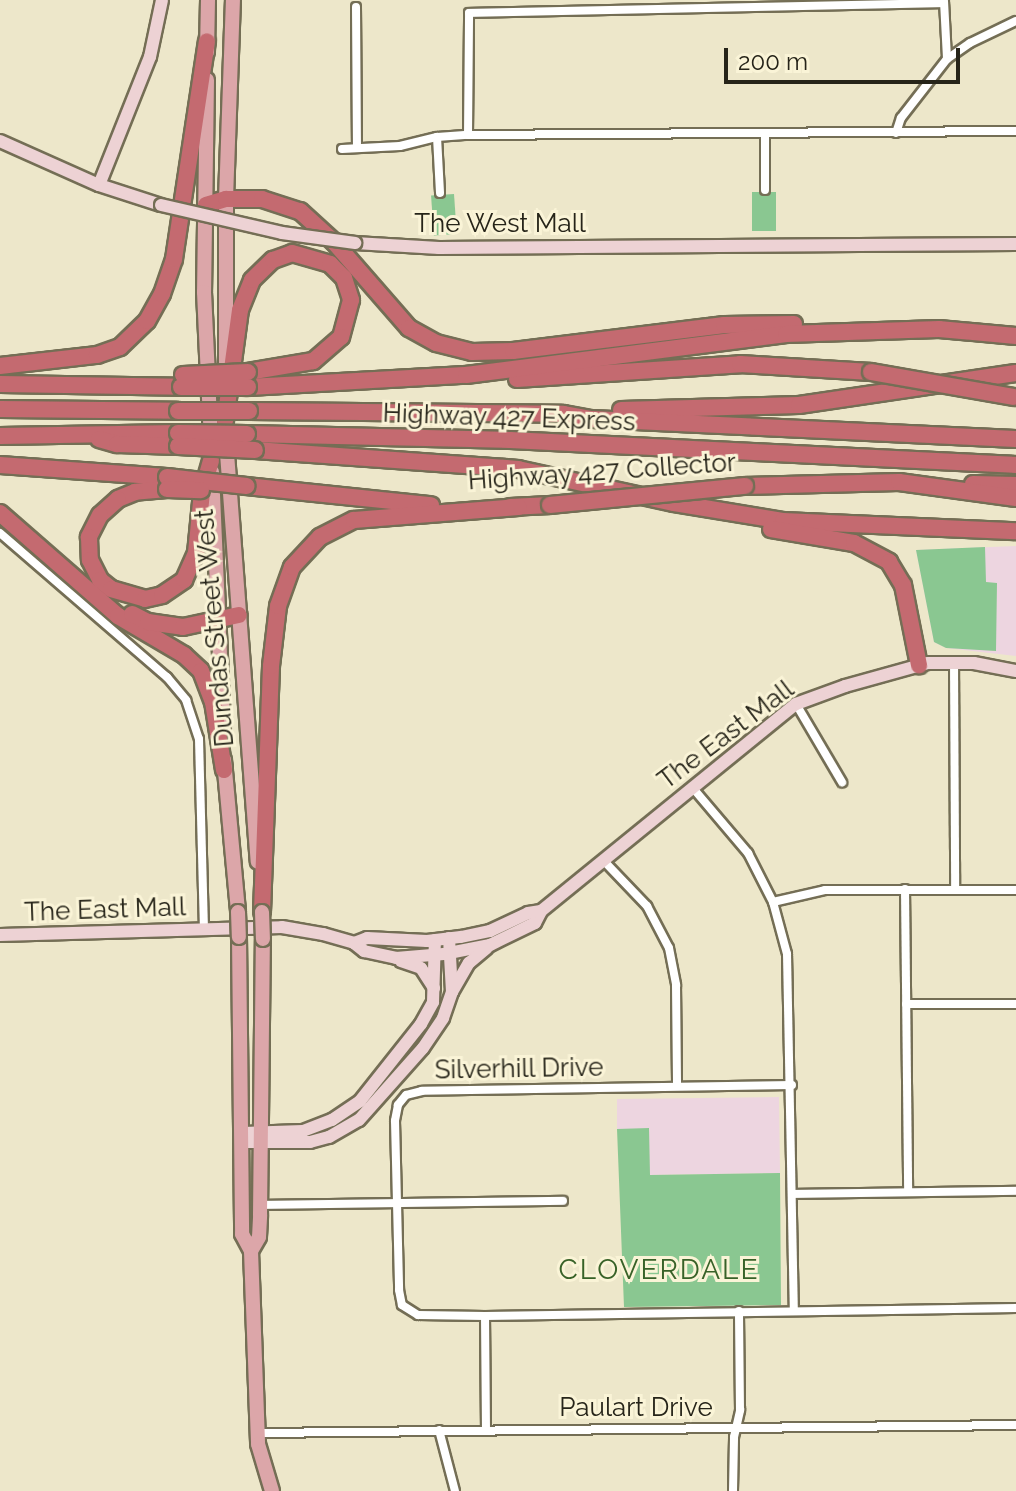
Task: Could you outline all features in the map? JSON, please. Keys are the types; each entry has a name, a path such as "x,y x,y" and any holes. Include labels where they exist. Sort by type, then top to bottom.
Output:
{"highway":[{"path":"0,366 97,355 120,347 147,321 162,294 174,259 207,41"},
{"path":"206,205 226,199 262,199 300,211 334,242 409,328 454,348 472,352 513,351 724,325 811,325 843,330"},
{"path":"0,384 141,384 182,381 248,380 313,361 341,337 351,300 344,278 330,264 292,253 273,260 252,280 240,310 225,421"},
{"path":"270,388 466,375 712,342 843,330 939,329 1016,336"},
{"path":"248,380 270,388 303,390 457,383 704,365 781,364 871,372 1015,397"},
{"path":"563,414 799,405 1016,373"},
{"name":"Highway 427 Express","path":"0,409 563,414 592,419 1016,439"},
{"name":"Highway 427 Express","path":"0,436 90,437 117,433 178,440 247,434 510,440 1016,465"},
{"path":"178,440 255,450 518,469 674,503 819,524 1016,531"},
{"path":"167,483 118,499 100,515 89,537 90,560 100,580 111,589 145,599 162,595 184,580 196,553 202,492 211,460"},
{"name":"Highway 427 Collector","path":"0,465 167,483 450,507 550,505 745,486 899,482 1016,498"},
{"path":"899,482 1016,485"},
{"path":"674,503 701,516 854,543 884,558 903,585 919,665"},
{"path":"262,912 266,722 275,629 289,574 312,543 334,527 354,520 518,507"},
{"path":"0,513 118,616 184,655 201,671 213,702 224,770"},
{"path":"92,593 148,622 183,627 239,615"}],"main road":[{"path":"99,185 150,57 162,0"},
{"name":"Dundas Street West","path":"208,0 204,292 224,770 238,912 242,1234 251,1251 257,1433 272,1491"},
{"name":"Dundas Street West","path":"233,0 226,199 225,421 263,939 259,1237 251,1251"},
{"name":"The West Mall","path":"0,141 99,185 161,205 282,233 355,243 439,248 1016,244"},
{"name":"The East Mall","path":"0,935 282,927 354,943 364,951 396,958 443,954 490,945 535,923 541,911 796,704 919,665 954,661 1016,671"},
{"name":"The East Mall","path":"354,943 367,938 435,940 490,931 528,913 541,911"},
{"path":"260,1138 303,1131 332,1120 360,1101 421,1024 436,991 449,938"},
{"path":"435,940 443,954 452,992"},
{"path":"243,1137 310,1142 329,1137 359,1120 431,1037 469,963 490,945"},
{"path":"396,958 421,968 436,991"}],"street":[{"path":"468,135 469,13 591,5 944,2 947,59"},
{"path":"356,7 357,146"},
{"path":"896,133 901,118 947,59 970,43 1016,21"},
{"path":"342,149 400,146 437,137 468,135 1016,131"},
{"path":"765,134 765,190"},
{"path":"437,137 440,193"},
{"path":"0,533 167,677 186,700 199,739 204,929"},
{"path":"954,661 955,889"},
{"path":"796,704 842,782"},
{"path":"692,787 748,853 773,902 787,954 792,1085 794,1310"},
{"path":"603,860 647,906 669,948 676,985 677,1086"},
{"path":"905,889 908,1191"},
{"path":"773,902 819,890 1016,890"},
{"path":"906,1004 1016,1004"},
{"name":"Silverhill Drive","path":"792,1085 409,1093 396,1109 399,1290 404,1307 418,1315 485,1316 1016,1308"},
{"path":"793,1194 1016,1191"},
{"path":"260,1205 563,1201"},
{"path":"733,1491 736,1427 740,1410 739,1311"},
{"path":"485,1316 486,1429"},
{"name":"Paulart Drive","path":"257,1433 1016,1425"},
{"path":"439,1430 455,1491"}],"shaded area":[{"path":"1016,546 1016,656 946,648 934,642 916,550"},
{"path":"779,1097 780,1173 649,1175 649,1129 617,1129 617,1099"}],"green space":[{"path":"752,192 776,192 776,231 752,231"},
{"path":"454,194 457,234 434,236 431,196"},
{"path":"985,547 986,582 997,583 996,651 946,648 934,642 916,550"},
{"path":"649,1128 650,1175 780,1173 781,1305 624,1307 617,1129"}],"district":[{"name":"CLOVERDALE","path":"659,1270"}]}
